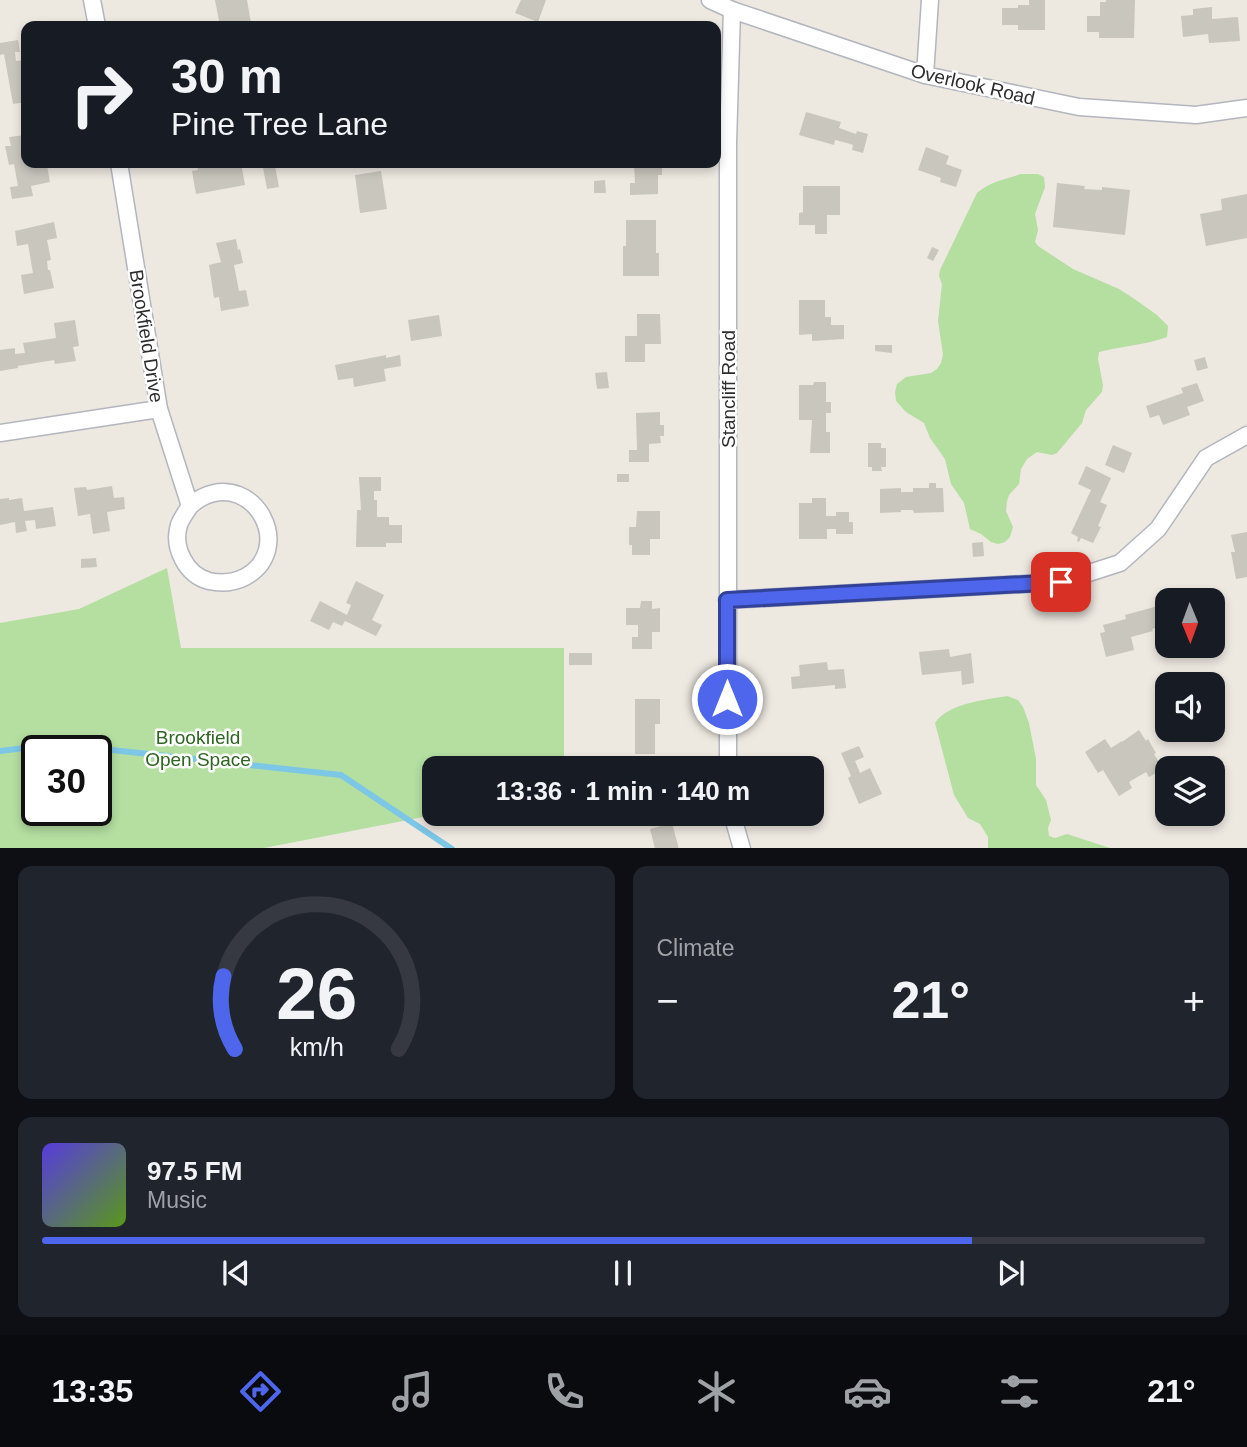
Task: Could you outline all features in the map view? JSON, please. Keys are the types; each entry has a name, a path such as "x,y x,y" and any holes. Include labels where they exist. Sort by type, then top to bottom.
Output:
{"street":[{"path":"92,0 96,21"},
{"name":"Overlook Road","path":"710,0 732,10 925,75 1079,107 1196,115 1247,108"},
{"path":"925,75 930,0"},
{"name":"Stancliff Road","path":"728,756 728,143 732,10"},
{"name":"Brookfield Drive","path":"120,168 159,409 190,506"},
{"path":"0,433 159,409"},
{"path":"727,600 1061,582 1120,563 1158,529 1206,458 1247,435"},
{"path":"218,492 234,493 259,509 267,523 269,544 264,559 254,572 235,582 219,583 204,580 189,569 181,556 177,540 179,525 190,506 203,497 218,492"},
{"path":"735,826 742,848"}],"green space":[{"path":"1021,174 1038,174 1044,177 1045,187 1035,214 1038,230 1035,242 1038,246 1073,269 1119,289 1157,315 1168,326 1167,337 1099,352 1102,392 1086,410 1082,423 1057,453 1052,455 1037,452 1027,459 1021,469 1019,484 1007,501 1006,511 1013,527 1010,537 998,544 970,529 964,503 951,484 945,459 930,438 924,423 906,412 896,401 895,392 897,384 906,377 931,373 941,363 943,354 938,321 942,284 940,270 977,193 992,183"},
{"name":"Brookfield Open Space","path":"167,568 181,648 564,648 564,756 422,756 422,817 264,848 0,848 0,623 79,609"},
{"path":"1007,696 1018,700 1029,723 1036,759 1036,785 1046,800 1051,820 1049,836 1055,838 1067,834 1110,848 988,848 988,837 980,824 968,818 954,795 935,723 941,716 958,707"}],"building":[{"path":"215,0 247,0 251,21 219,21"},
{"path":"521,0 546,0 538,21 515,13"},
{"path":"1029,0 1045,0 1045,30 1018,30 1018,25 1002,25 1002,8 1029,5"},
{"path":"1135,0 1134,38 1099,38 1099,32 1087,32 1087,16 1100,16 1100,2"},
{"path":"1212,7 1212,19 1238,17 1240,41 1209,43 1208,34 1183,37 1181,16 1193,15 1193,9"},
{"path":"18,40 20,52 15,52 16,61 21,60 21,103 13,104 4,54 0,55 0,43"},
{"path":"806,112 841,122 839,128 856,134 857,131 868,134 863,153 852,150 853,145 847,143 835,140 834,145 799,135"},
{"path":"21,136 21,168 48,168 50,182 31,186 33,196 12,199 10,187 18,186 14,164 9,165 5,146 11,146 9,137"},
{"path":"926,147 949,156 946,164 962,170 956,187 918,170"},
{"path":"242,168 245,185 196,194 192,171"},
{"path":"263,168 275,168 279,187 267,189"},
{"path":"634,168 662,168 662,175 658,175 658,194 630,195 630,183 635,183"},
{"path":"381,171 387,209 360,213 355,175"},
{"path":"605,180 606,193 594,193 594,181"},
{"path":"1057,183 1085,186 1084,189 1102,190 1102,187 1130,190 1125,235 1053,227"},
{"path":"803,186 840,186 840,215 827,215 827,234 815,234 815,225 799,225 799,213 803,212"},
{"path":"1247,194 1247,238 1206,246 1200,214 1222,210 1221,199"},
{"path":"626,220 656,220 659,276 623,276"},
{"path":"54,222 57,238 47,240 51,260 47,261 54,288 24,294 21,275 33,273 28,244 17,246 15,231"},
{"path":"236,239 243,263 234,265 239,291 246,290 249,306 221,311 219,297 214,298 209,265 221,262 216,243"},
{"path":"932,247 939,250 933,261 927,258"},
{"path":"799,300 825,300 825,317 831,317 831,325 844,325 844,339 812,341 812,334 799,335"},
{"path":"637,314 660,314 661,344 645,344 645,362 625,362 625,336 637,336"},
{"path":"439,315 442,336 411,341 408,320"},
{"path":"75,320 79,346 73,347 76,361 55,364 54,360 0,371 0,350 15,348 15,354 25,353 23,343 56,338 54,323"},
{"path":"875,345 892,345 892,353 875,351"},
{"path":"386,355 386,358 400,355 401,366 384,369 386,381 354,387 353,378 338,380 335,365"},
{"path":"1205,357 1208,368 1197,371 1194,360"},
{"path":"607,372 609,388 597,389 595,373"},
{"path":"814,382 826,382 826,402 831,402 831,413 826,413 830,453 810,453 812,420 799,420 799,385 813,385"},
{"path":"1197,383 1204,401 1187,407 1190,415 1163,425 1159,415 1150,418 1146,406 1183,393 1181,388"},
{"path":"660,412 660,425 664,425 664,436 660,436 661,443 649,444 649,462 629,462 629,450 637,450 636,413"},
{"path":"868,443 881,443 881,448 886,448 886,467 881,467 882,471 872,471 872,467 868,467"},
{"path":"1113,445 1132,453 1124,473 1105,465"},
{"path":"1086,466 1111,478 1100,502 1107,505 1093,543 1081,538 1079,542 1078,537 1071,533 1091,490 1078,484"},
{"path":"617,474 629,474 629,482 617,482"},
{"path":"359,477 381,477 381,491 374,491 377,517 389,517 389,525 402,525 402,543 386,543 386,547 356,547 357,510 361,510"},
{"path":"929,483 936,483 936,488 943,488 944,512 914,513 913,510 901,510 880,513 880,489 901,488 901,492 913,492 913,488 929,488"},
{"path":"112,486 114,498 124,497 125,509 107,512 110,531 93,534 90,514 78,516 74,488 86,487 87,490"},
{"path":"22,498 24,511 53,507 56,526 36,529 35,520 25,521 27,531 16,533 15,522 0,525 0,499"},
{"path":"812,498 826,498 826,516 836,516 836,512 849,512 849,522 853,522 853,534 836,534 836,529 827,529 827,539 799,539 799,503 812,503"},
{"path":"637,511 660,511 660,539 650,539 650,555 632,555 632,545 629,545 629,527 636,527"},
{"path":"1247,532 1247,577 1236,579 1231,535"},
{"path":"983,542 984,556 973,557 972,543"},
{"path":"96,558 97,567 81,568 81,559"},
{"path":"356,581 384,595 372,620 382,625 376,636 345,621 342,626 333,622 329,630 310,621 320,601 347,615 351,605 346,603"},
{"path":"641,601 652,601 652,609 660,608 660,632 652,632 652,649 632,649 632,637 638,637 638,625 626,625 626,608 640,608"},
{"path":"1155,607 1155,628 1131,637 1134,650 1106,657 1100,633 1105,632 1103,625 1126,619 1125,615"},
{"path":"949,649 950,657 971,653 974,683 962,685 961,671 922,675 919,652"},
{"path":"569,653 592,653 592,665 569,665"},
{"path":"827,662 828,670 844,669 846,688 835,689 835,685 792,689 791,677 800,676 799,665"},
{"path":"635,699 660,699 660,724 655,724 655,754 635,754"},
{"path":"1139,730 1156,753 1155,774 1149,777 1146,772 1129,782 1132,788 1119,796 1103,770 1098,773 1085,752 1105,739 1111,748"},
{"path":"859,746 864,757 855,761 860,773 870,768 882,794 859,804 841,753"},
{"path":"673,826 679,848 655,848 650,829"}],"waterway":[{"path":"0,751 57,744 341,775 450,848"}],"route":[{"path":"727,699 727,600 1061,582"}]}
